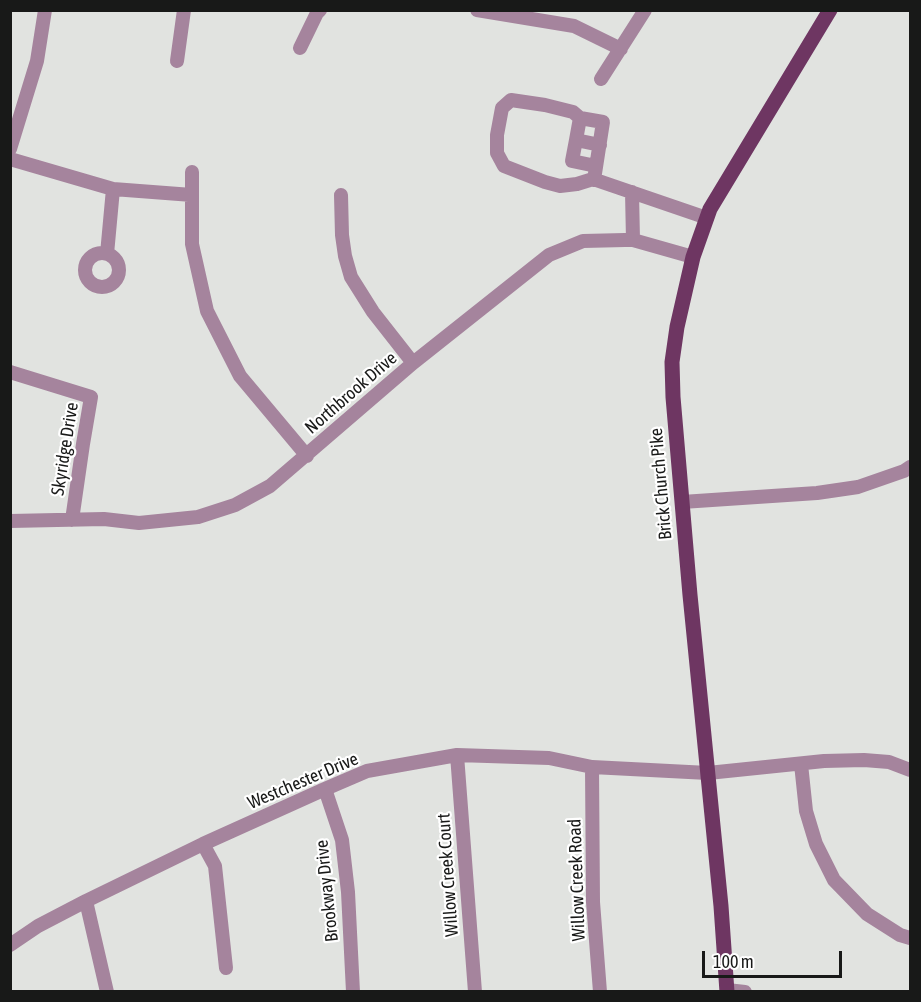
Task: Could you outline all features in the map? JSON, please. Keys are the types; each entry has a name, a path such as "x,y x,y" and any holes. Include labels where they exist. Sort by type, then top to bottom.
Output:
{"main road":[{"name":"Brick Church Pike","path":"727,991 721,906 690,594 672,362 677,327 693,257 710,209 830,10"}],"street":[{"path":"10,149 37,61 45,10"},
{"path":"177,62 184,10"},
{"path":"300,48 320,10"},
{"path":"477,10 522,14 574,26 621,49"},
{"path":"601,80 645,10"},
{"path":"511,100 545,105 573,112 580,118 603,122 600,144 595,173 577,184 560,186 545,182 504,166 497,153 497,135 502,108 511,100"},
{"path":"580,118 572,161 632,192 707,218"},
{"path":"576,140 600,144"},
{"path":"10,159 113,189 192,195"},
{"path":"192,172 192,244 207,311 240,376 307,456"},
{"path":"107,254 113,189"},
{"path":"632,192 633,240"},
{"path":"341,195 342,234 351,277 373,312 413,363"},
{"name":"Northbrook Drive","path":"10,521 104,519 139,523 198,517 235,505 270,486 413,363 549,255 583,241 633,240 693,257"},
{"name":"Skyridge Drive","path":"10,372 91,397 72,520"},
{"path":"682,502 817,493 858,487 904,471 910,466"},
{"name":"Westchester Drive","path":"10,945 38,926 203,844 368,771 457,755 549,758 592,767 708,773 864,760 889,762 910,770"},
{"name":"Willow Creek Court","path":"457,755 475,992"},
{"path":"801,764 806,811 816,844 834,880 867,914 900,935 910,938"},
{"name":"Willow Creek Road","path":"592,767 593,902 600,992"},
{"name":"Brookway Drive","path":"325,789 342,840 348,892 353,992"},
{"path":"203,844 215,866 226,968"},
{"path":"86,901 106,992"},
{"path":"727,991 745,992"}]}
